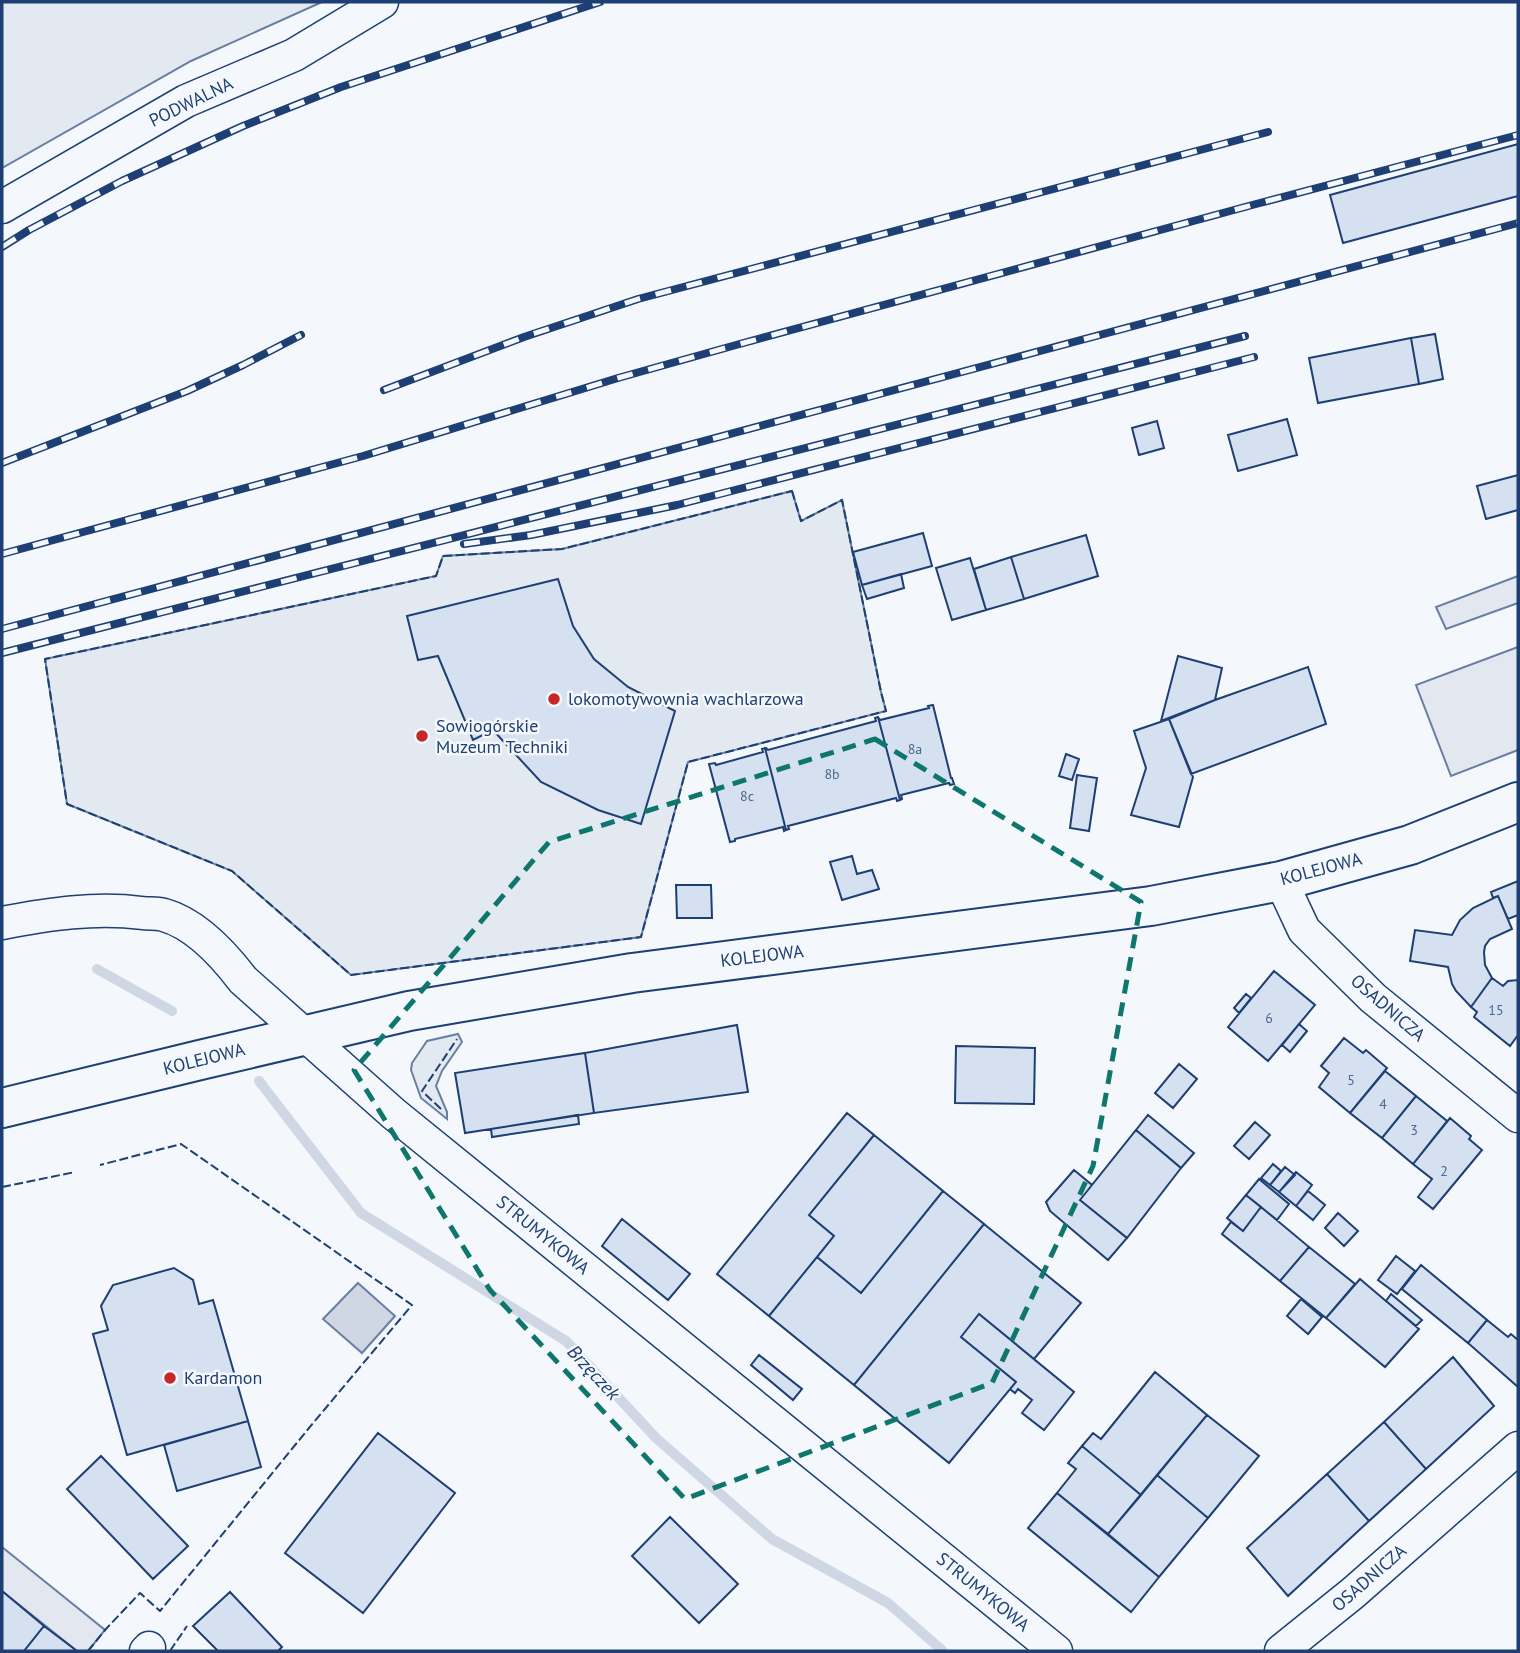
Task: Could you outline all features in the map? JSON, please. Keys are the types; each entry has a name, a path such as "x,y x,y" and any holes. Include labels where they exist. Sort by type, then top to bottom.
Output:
{"street":[{"name":"PODWALNA","path":"2,207 186,101 294,55 382,2"},
{"name":"KOLEJOWA","path":"2,1108 408,1011 632,973 1151,906 1281,881 1410,845 1518,802"},
{"name":"OSADNICZA","path":"1281,881 1304,930 1374,998 1518,1116"},
{"name":"STRUMYKOWA","path":"2,923 83,911 128,911 164,915 190,928 227,959 243,980 394,1114 1056,1651"},
{"name":"OSADNICZA","path":"1281,1651 1353,1593 1518,1448"}],"highlighted area":[{"path":"875,739 1141,902 1093,1166 992,1383 685,1499 490,1290 354,1070 549,842"}],"shaded area":[{"path":"2,2 322,2 191,61 2,168"},
{"name":"Sowiogórskie Muzeum Techniki","path":"792,491 801,521 842,500 886,711 688,762 641,937 351,975 232,871 67,804 45,659 436,576 443,556 562,549"},
{"path":"1518,576 1518,603 1446,629 1436,607"},
{"path":"1518,647 1518,750 1451,776 1416,685"},
{"path":"458,1034 462,1042 442,1071 436,1086 447,1112 447,1119 421,1098 411,1070 412,1063 427,1041"},
{"path":"358,1283 395,1316 362,1353 323,1319"},
{"path":"2,1547 105,1630 88,1651 77,1651 2,1591"}],"building":[{"path":"1518,144 1518,196 1343,243 1330,195"},
{"path":"1435,334 1443,379 1419,384 1411,338"},
{"path":"1411,338 1419,384 1318,403 1309,358"},
{"path":"1287,419 1297,455 1238,471 1228,435"},
{"path":"1157,421 1164,448 1139,455 1132,428"},
{"path":"1518,475 1518,510 1486,519 1477,486"},
{"path":"923,533 932,566 862,585 853,552"},
{"path":"1086,535 1098,576 1024,599 1011,557"},
{"path":"1011,557 1024,599 986,610 974,569"},
{"path":"970,558 986,610 952,620 936,568"},
{"path":"901,574 904,588 867,599 862,585"},
{"name":"lokomotywownia wachlarzowa","path":"558,579 573,626 594,659 628,687 675,711 641,824 598,810 541,782 493,730 473,740 438,656 418,660 407,616"},
{"path":"1178,656 1222,668 1215,700 1161,721"},
{"path":"1308,667 1326,724 1191,774 1169,719"},
{"path":"933,705 954,784 901,795 900,800 878,717 880,720"},
{"path":"878,717 900,800 897,801 896,798 788,826 789,829 786,830 765,748 768,750 876,721 875,718"},
{"path":"1169,719 1193,777 1179,827 1131,815 1146,768 1134,731"},
{"path":"765,748 786,830 784,831 783,827 730,842 709,764 716,765 763,752 762,749"},
{"path":"1066,754 1079,759 1072,780 1059,776"},
{"path":"1077,775 1097,778 1089,831 1070,828"},
{"path":"852,856 857,874 872,870 879,889 842,900 830,862"},
{"path":"1518,881 1518,915 1508,919 1498,896 1493,898 1491,892"},
{"path":"676,885 711,885 712,918 677,918"},
{"path":"1498,896 1512,929 1490,939 1485,946 1485,965 1492,978 1471,1007 1456,991 1448,967 1410,961 1415,930 1452,935 1460,920 1473,908"},
{"path":"1274,971 1315,1005 1268,1061 1228,1027"},
{"path":"1492,978 1503,986 1508,981 1518,980 1518,1035 1510,1046 1474,1017 1477,1012 1471,1007"},
{"path":"1246,994 1251,998 1239,1013 1234,1008"},
{"path":"1299,1024 1307,1031 1290,1052 1282,1045"},
{"path":"737,1025 748,1092 594,1113 585,1053"},
{"path":"1344,1038 1363,1053 1366,1050 1387,1068 1350,1113 1319,1087 1329,1073 1321,1066"},
{"path":"956,1046 1035,1048 1034,1104 955,1103"},
{"path":"585,1053 594,1113 465,1133 455,1073"},
{"path":"1179,1064 1197,1079 1173,1108 1155,1093"},
{"path":"1385,1071 1416,1096 1382,1138 1350,1113"},
{"path":"1416,1096 1447,1121 1413,1164 1382,1138"},
{"path":"847,1113 874,1135 809,1215 834,1236 769,1316 717,1274"},
{"path":"578,1115 579,1124 492,1137 491,1129"},
{"path":"1148,1115 1194,1153 1181,1168 1136,1130"},
{"path":"1450,1118 1471,1136 1469,1139 1482,1150 1433,1209 1418,1197 1432,1179 1413,1164"},
{"path":"1255,1122 1270,1135 1249,1159 1234,1146"},
{"path":"1136,1130 1181,1168 1127,1238 1080,1200"},
{"path":"874,1135 943,1191 861,1293 817,1257 834,1236 809,1215"},
{"path":"1273,1164 1281,1171 1270,1185 1261,1178"},
{"path":"1285,1167 1295,1175 1279,1192 1270,1185"},
{"path":"1074,1170 1092,1185 1080,1200 1127,1238 1108,1260 1050,1211 1046,1202"},
{"path":"1296,1172 1312,1185 1296,1206 1279,1192"},
{"path":"1259,1179 1289,1204 1277,1220 1246,1195"},
{"path":"943,1191 984,1224 854,1385 769,1316 817,1257 861,1293"},
{"path":"1308,1191 1325,1205 1313,1220 1296,1206"},
{"path":"1246,1195 1261,1207 1243,1231 1227,1218"},
{"path":"1261,1207 1309,1247 1280,1281 1222,1234 1231,1222 1243,1231"},
{"path":"1338,1213 1358,1231 1344,1246 1325,1228"},
{"path":"622,1219 690,1274 668,1300 602,1246"},
{"path":"984,1224 1081,1303 1034,1359 979,1314 961,1337 1016,1382 949,1463 854,1385"},
{"path":"1309,1247 1355,1284 1326,1318 1280,1281"},
{"path":"1396,1256 1415,1271 1397,1294 1378,1280"},
{"path":"1421,1265 1487,1320 1468,1343 1402,1289"},
{"name":"Kardamon","path":"174,1268 193,1280 199,1304 213,1300 248,1421 127,1455 93,1334 108,1330 101,1306 113,1285"},
{"path":"1360,1279 1419,1329 1385,1367 1326,1318"},
{"path":"1391,1294 1422,1320 1416,1326 1386,1301"},
{"path":"1301,1299 1322,1317 1308,1334 1287,1316"},
{"path":"979,1314 1074,1392 1044,1430 1022,1413 1032,1400 1018,1389 1015,1393 1010,1389 1016,1382 961,1337"},
{"path":"1487,1320 1508,1337 1511,1334 1518,1340 1518,1387 1468,1343"},
{"path":"759,1355 802,1389 793,1400 751,1365"},
{"path":"1453,1357 1494,1406 1426,1469 1384,1422"},
{"path":"1155,1372 1207,1415 1141,1495 1082,1446 1093,1433 1101,1439"},
{"path":"1207,1415 1259,1456 1208,1518 1157,1475"},
{"path":"248,1421 261,1467 177,1491 164,1445"},
{"path":"1384,1422 1426,1469 1369,1521 1327,1474"},
{"path":"378,1433 455,1493 363,1613 285,1553"},
{"path":"1082,1446 1141,1495 1108,1534 1057,1493 1076,1469 1068,1463"},
{"path":"101,1456 188,1546 153,1579 67,1489"},
{"path":"1327,1474 1369,1521 1288,1596 1247,1548"},
{"path":"1157,1475 1208,1518 1159,1577 1108,1534"},
{"path":"1057,1493 1159,1577 1131,1612 1028,1528"},
{"path":"670,1517 738,1584 699,1623 632,1556"},
{"path":"2,1591 44,1626 24,1651 2,1651"},
{"path":"230,1592 282,1647 278,1651 218,1651 193,1626"},
{"path":"44,1626 77,1651 24,1651"}],"waterway":[{"name":"Brzęczek","path":"97,969 172,1011"},
{"name":"Brzęczek","path":"259,1081 361,1213 566,1341 656,1438 772,1539 888,1603 943,1651"}],"railway":[{"path":"2,247 122,181 243,126 341,87 600,2"},
{"path":"384,390 524,337 638,299 1268,132"},
{"path":"2,554 363,456 736,345 1518,135"},
{"path":"2,629 1518,223"},
{"path":"2,463 187,391 301,335"},
{"path":"2,653 1245,336"},
{"path":"464,544 531,535 677,505 1254,357"}],"fence":[{"path":"792,491 801,521 842,500 886,711 688,762 641,937 351,975 232,871 67,804 45,659 436,576 443,556 562,549 792,491"},
{"path":"441,1109 422,1091 457,1039"},
{"path":"88,1651 140,1593 160,1611 412,1305 181,1144 100,1165"},
{"path":"2,1187 75,1172"},
{"path":"170,1651 187,1626"}],"place":[{"name":"lokomotywownia wachlarzowa","path":"554,699"},
{"name":"Sowiogórskie Muzeum Techniki","path":"422,736"},
{"name":"Kardamon","path":"170,1378"}]}
